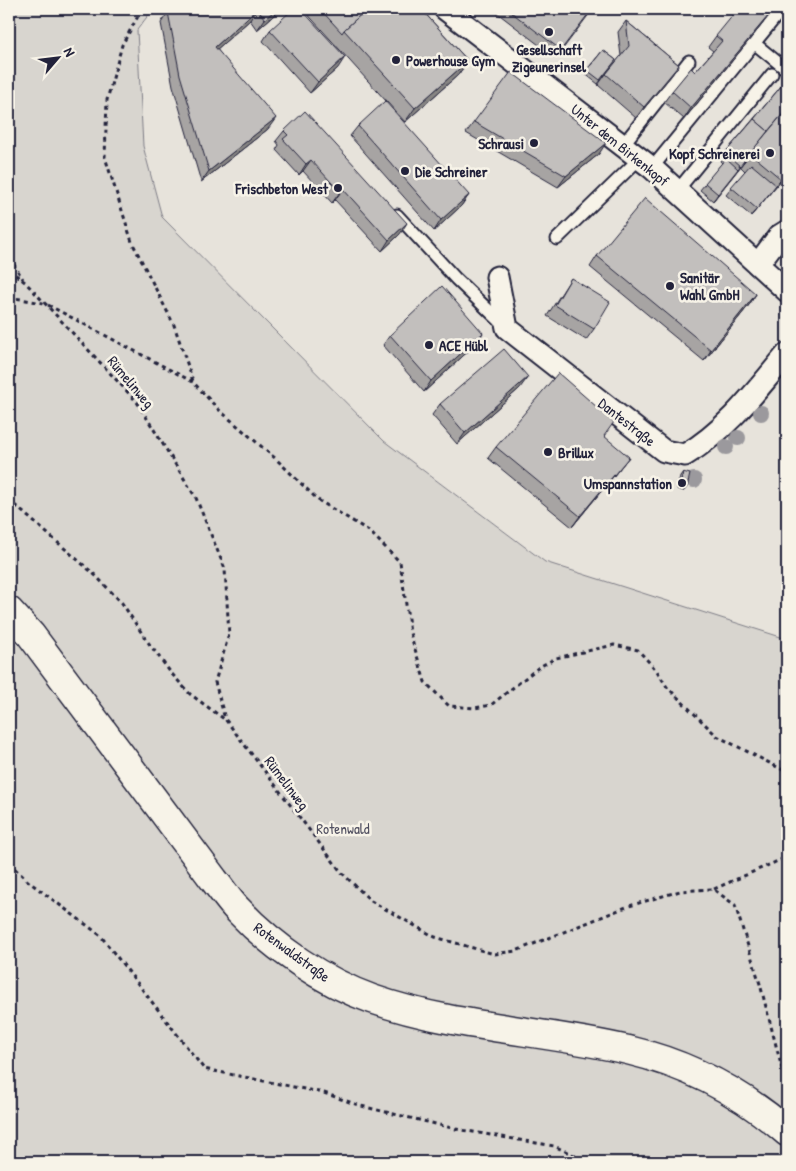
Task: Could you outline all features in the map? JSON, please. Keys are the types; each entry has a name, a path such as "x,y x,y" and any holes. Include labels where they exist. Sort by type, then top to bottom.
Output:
{"main road":[{"name":"Rotenwaldstraße","path":"9,611 31,635 237,909 267,937 308,966 340,985 410,1011 445,1019 588,1042 660,1059 719,1084 747,1100 783,1128"}],"street":[{"name":"Unter dem Birkenkopf","path":"455,12 677,191 787,291"},
{"path":"758,264 780,236 787,231"},
{"path":"497,277 507,328"},
{"name":"Dantestraße","path":"507,328 664,451 685,455 706,442 734,416 787,354"}],"lane":[{"path":"557,239 754,43 779,13"},
{"path":"754,43 787,70"},
{"path":"637,158 689,61"},
{"path":"677,191 772,74"},
{"name":"Dantestraße","path":"390,208 456,279 507,328"}],"path":[{"path":"142,9 122,45 107,100 105,157 132,242 174,325 193,382"},
{"path":"9,256 25,282"},
{"name":"Rümelinweg","path":"9,270 25,282 136,402 196,498 225,570 228,634 215,682 225,719 342,874 370,901 435,937 494,954 516,950 629,906 680,891 713,889 787,857"},
{"path":"9,297 44,303 193,382 218,409 276,459 318,500 369,531 400,562 410,633 426,682 449,706 475,708 491,705 539,667 556,658 614,645 638,650 657,671 667,687 717,736 787,772"},
{"path":"9,500 95,575 122,603 171,673 190,694 225,719"},
{"path":"9,863 29,882 100,935 204,1069 324,1093 361,1106 456,1129 554,1146 589,1162"},
{"path":"713,889 735,905 760,984 785,1080 783,1128"}],"shaded area":[{"path":"153,9 787,9 787,639 545,562 384,441 162,217 143,146 137,30"}],"green space":[{"name":"Rotenwald","path":"9,9 153,9 137,30 143,146 162,217 384,441 545,562 787,639 787,1162 9,1162"}],"building":[{"path":"172,9 257,9 215,47 276,118 209,171 180,75 168,12"},
{"path":"257,9 276,9 265,19"},
{"path":"293,9 301,9 345,57 318,82 270,30"},
{"path":"320,9 367,9 342,33"},
{"name":"Powerhouse Gym","path":"367,9 421,9 468,61 415,108 344,30"},
{"name":"Gesellschaft Zigeunerinsel","path":"507,9 592,9 561,50"},
{"path":"738,9 754,9 769,15 691,108 672,91 691,68 695,72 722,41 716,36"},
{"path":"626,21 679,65 644,107 606,74 629,46"},
{"path":"603,50 616,60 600,80 587,70"},
{"name":"Schrausi","path":"511,72 606,143 566,176 474,122"},
{"path":"787,79 787,109 768,131 754,119"},
{"name":"Die Schreiner","path":"385,101 469,195 441,220 358,126"},
{"name":"Kopf Schreinerei","path":"787,109 787,171 781,179 750,153"},
{"path":"305,111 407,223 389,240 343,189 340,192 311,160 306,164 283,139 288,135 284,131"},
{"path":"754,119 768,131 740,166 725,153"},
{"path":"726,158 738,169 718,194 705,183"},
{"path":"751,164 776,185 757,209 731,187"},
{"name":"Sanitär Wahl GmbH","path":"645,198 756,294 711,350 597,256"},
{"path":"571,278 610,302 594,329 555,305"},
{"name":"ACE Hübl","path":"442,286 483,333 431,381 390,335"},
{"path":"504,349 528,377 465,433 440,404"},
{"name":"Brillux","path":"558,373 614,422 604,436 629,457 580,516 496,447"},
{"path":"683,472 690,474 687,487 680,486"}],"place":[{"name":"Gesellschaft Zigeunerinsel","path":"549,32"},
{"name":"Powerhouse Gym","path":"396,60"},
{"name":"Schrausi","path":"534,143"},
{"name":"Kopf Schreinerei","path":"770,153"},
{"name":"Die Schreiner","path":"405,171"},
{"name":"Frischbeton West","path":"338,188"},
{"name":"Sanitär Wahl GmbH","path":"670,286"},
{"name":"ACE Hübl","path":"429,345"},
{"name":"Brillux","path":"548,452"},
{"name":"Umspannstation","path":"682,483"}]}
